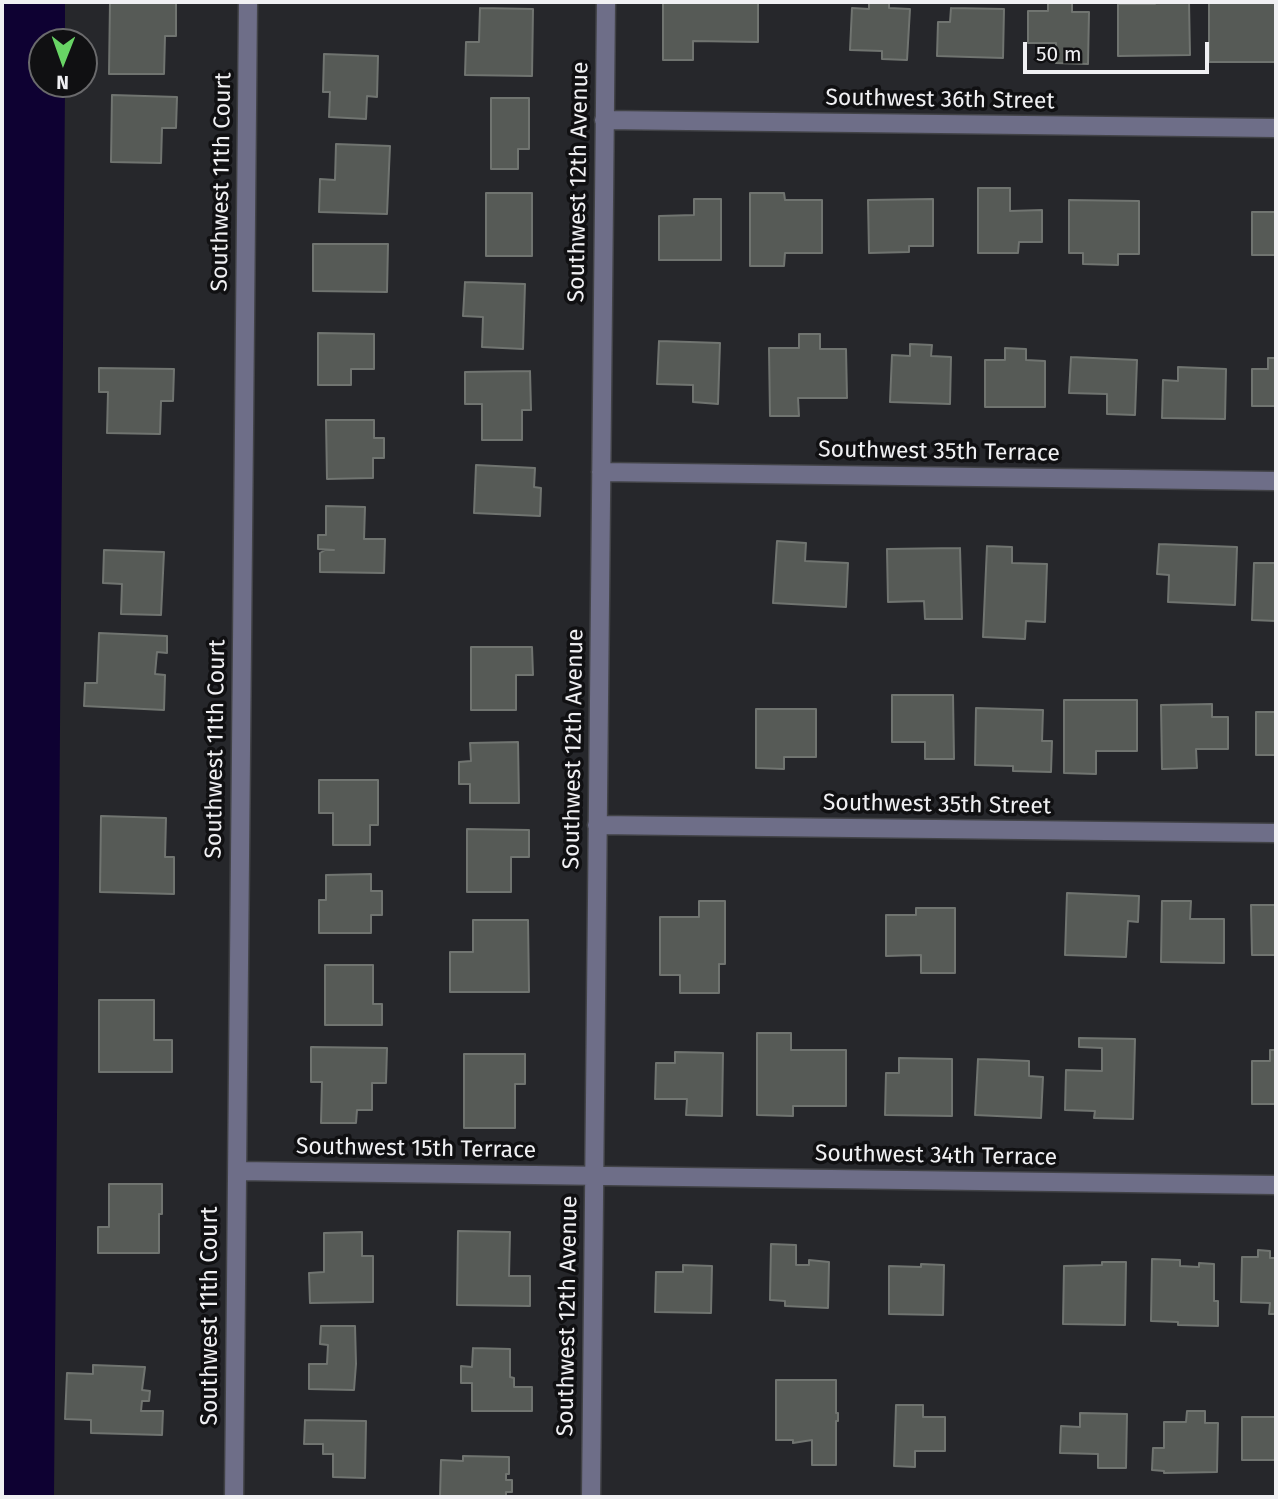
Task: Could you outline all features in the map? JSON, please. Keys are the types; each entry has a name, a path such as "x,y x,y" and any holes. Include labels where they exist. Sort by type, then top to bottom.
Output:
{"street":[{"name":"Southwest 11th Court","path":"234,1497 248,2"},
{"name":"Southwest 12th Avenue","path":"591,1497 606,2"},
{"name":"Southwest 36th Street","path":"604,120 1276,128"},
{"name":"Southwest 35th Terrace","path":"601,472 1276,481"},
{"name":"Southwest 35th Street","path":"597,825 1276,833"},
{"name":"Southwest 15th Terrace","path":"237,1171 594,1176"},
{"name":"Southwest 34th Terrace","path":"594,1176 1276,1185"}],"shaded area":[{"path":"2,2 65,2 65,28 28,28 28,98 65,98 54,1497 2,1497"}],"building":[{"path":"110,2 176,2 176,36 165,36 164,74 109,74"},
{"path":"663,2 758,2 758,42 693,41 693,60 663,60"},
{"path":"869,2 889,2 889,8 910,9 907,60 882,59 882,51 850,50 852,8 869,9"},
{"path":"1048,2 1072,2 1072,12 1089,12 1088,64 1056,63 1056,43 1028,43 1028,11 1048,11"},
{"path":"1189,2 1190,55 1118,56 1118,4"},
{"path":"1209,2 1276,2 1275,62 1209,62"},
{"path":"480,8 533,9 532,76 465,75 466,42 479,42"},
{"path":"951,8 1004,9 1003,58 937,56 938,22 950,22"},
{"path":"324,54 378,56 377,97 367,96 366,119 329,117 330,92 323,92"},
{"path":"112,95 177,97 176,128 162,128 161,163 111,162"},
{"path":"491,98 529,98 529,149 518,149 518,169 491,169"},
{"path":"336,144 390,146 387,214 319,212 320,179 335,180"},
{"path":"978,188 1010,188 1010,211 1042,210 1042,242 1019,242 1018,253 978,253"},
{"path":"486,193 532,193 532,256 486,256"},
{"path":"750,193 784,193 785,200 822,200 822,253 785,253 784,266 750,266"},
{"path":"694,199 721,199 721,260 659,260 659,216 694,215"},
{"path":"933,199 933,246 909,246 909,252 869,253 868,200"},
{"path":"1069,200 1139,201 1139,254 1118,254 1118,265 1083,264 1083,253 1069,253"},
{"path":"1252,212 1276,212 1276,255 1252,255"},
{"path":"313,244 388,244 387,292 313,291"},
{"path":"465,282 525,284 523,349 482,347 483,317 463,316"},
{"path":"318,333 374,334 374,369 351,369 351,385 318,385"},
{"path":"799,334 820,334 820,349 846,349 847,398 798,398 799,416 770,416 769,348 799,348"},
{"path":"659,341 720,343 718,404 693,402 693,385 657,384"},
{"path":"910,344 932,345 931,356 951,357 950,404 890,402 892,355 910,356"},
{"path":"1005,348 1026,349 1026,360 1045,361 1045,407 985,407 985,360 1005,360"},
{"path":"1071,357 1137,360 1135,415 1107,414 1107,394 1069,393"},
{"path":"1268,358 1276,358 1276,406 1252,406 1252,369 1268,369"},
{"path":"1178,367 1226,369 1225,419 1162,418 1163,380 1178,381"},
{"path":"99,368 174,369 173,401 161,401 160,434 107,433 108,392 99,392"},
{"path":"530,371 531,410 522,410 522,440 482,440 482,404 465,404 465,372"},
{"path":"326,420 374,420 374,438 384,438 384,458 373,458 373,478 327,479"},
{"path":"476,465 535,468 534,487 541,488 540,516 474,513"},
{"path":"326,506 365,507 364,539 385,539 384,573 320,572 320,553 334,550 318,549 318,535 326,535"},
{"path":"777,541 806,543 805,561 848,563 846,607 773,603"},
{"path":"1159,544 1237,547 1235,605 1168,602 1169,575 1157,574"},
{"path":"987,546 1012,547 1012,563 1047,564 1045,622 1026,621 1025,639 983,637"},
{"path":"960,548 962,619 925,619 924,601 888,602 887,549"},
{"path":"104,550 164,552 161,615 121,614 122,584 103,583"},
{"path":"1254,563 1276,563 1276,621 1252,620"},
{"path":"99,633 167,636 167,653 157,652 155,674 165,675 164,710 84,706 85,683 97,683"},
{"path":"471,647 532,647 533,675 516,675 516,710 471,710"},
{"path":"892,695 953,695 954,759 925,759 925,742 892,742"},
{"path":"1064,700 1137,700 1137,751 1096,751 1096,774 1064,773"},
{"path":"1275,701 1276,755 1256,755 1256,712 1275,712"},
{"path":"1212,704 1212,717 1228,717 1228,749 1196,749 1197,768 1162,769 1161,705"},
{"path":"976,708 1043,710 1042,741 1052,741 1051,772 1013,771 1013,766 975,765"},
{"path":"756,709 816,709 816,757 784,757 784,769 756,768"},
{"path":"518,742 519,803 470,803 470,784 459,784 459,762 471,761 470,743"},
{"path":"319,780 378,780 378,825 370,825 370,845 333,845 333,813 319,813"},
{"path":"101,816 166,818 165,857 174,857 174,894 100,892"},
{"path":"467,829 529,830 529,857 511,857 511,892 467,892"},
{"path":"371,874 371,891 382,891 382,915 371,915 371,933 319,933 319,900 326,900 326,875"},
{"path":"1067,893 1139,896 1138,922 1128,921 1126,957 1065,955"},
{"path":"699,901 725,901 725,964 719,964 719,993 680,993 680,975 660,975 660,917 699,917"},
{"path":"1162,901 1191,901 1190,919 1224,919 1224,963 1161,962"},
{"path":"1251,905 1276,905 1276,955 1252,955"},
{"path":"916,908 955,908 955,973 921,973 921,955 886,956 886,915 916,915"},
{"path":"473,920 528,920 529,992 450,992 450,952 473,952"},
{"path":"325,965 373,965 373,1004 382,1004 382,1025 325,1025"},
{"path":"99,1000 154,1000 154,1040 172,1040 172,1072 99,1072"},
{"path":"757,1033 791,1033 791,1050 846,1050 846,1106 793,1106 793,1116 757,1115"},
{"path":"1079,1038 1135,1039 1133,1119 1094,1118 1095,1111 1065,1110 1066,1070 1102,1071 1102,1048 1079,1047"},
{"path":"311,1047 387,1048 386,1083 372,1083 372,1110 357,1110 356,1123 321,1123 322,1082 311,1082"},
{"path":"1270,1050 1276,1050 1276,1104 1252,1104 1252,1061 1270,1061"},
{"path":"675,1052 723,1053 722,1116 686,1115 687,1099 655,1099 656,1063 675,1063"},
{"path":"464,1054 525,1054 525,1084 515,1084 515,1128 464,1128"},
{"path":"899,1058 952,1059 952,1116 885,1115 886,1073 899,1073"},
{"path":"978,1059 1029,1061 1029,1076 1043,1077 1041,1118 975,1115"},
{"path":"109,1184 162,1184 159,1253 98,1253 98,1227 109,1227"},
{"path":"458,1231 510,1232 509,1276 530,1276 530,1306 457,1305"},
{"path":"362,1232 362,1256 373,1256 373,1302 310,1303 309,1273 324,1272 324,1233"},
{"path":"771,1244 796,1245 796,1265 809,1265 809,1260 829,1262 828,1308 785,1306 785,1301 770,1300"},
{"path":"1258,1250 1270,1251 1270,1258 1276,1258 1276,1314 1269,1314 1270,1303 1241,1302 1242,1257 1258,1257"},
{"path":"1152,1259 1180,1260 1180,1266 1199,1267 1199,1263 1214,1264 1214,1301 1218,1301 1218,1326 1151,1321"},
{"path":"1102,1262 1126,1262 1125,1325 1063,1324 1064,1266 1102,1265"},
{"path":"921,1264 944,1265 943,1315 889,1314 889,1266 921,1267"},
{"path":"683,1265 712,1266 711,1313 655,1312 656,1272 683,1272"},
{"path":"321,1326 355,1326 354,1390 309,1389 309,1364 327,1364 328,1345 320,1344"},
{"path":"473,1348 510,1349 510,1377 514,1378 514,1387 532,1387 532,1411 472,1411 472,1383 461,1383 461,1366 472,1367"},
{"path":"93,1365 145,1367 142,1390 150,1391 149,1401 142,1401 141,1411 163,1411 162,1435 91,1433 91,1420 65,1419 67,1373 93,1374"},
{"path":"776,1380 836,1380 836,1465 812,1465 812,1440 793,1443 793,1440 776,1440"},
{"path":"896,1405 923,1405 923,1417 945,1417 945,1451 915,1451 915,1467 894,1466"},
{"path":"1187,1411 1205,1411 1205,1423 1218,1423 1217,1472 1164,1473 1152,1470 1153,1448 1164,1448 1164,1422 1186,1422"},
{"path":"1080,1413 1127,1414 1126,1468 1098,1468 1098,1454 1060,1453 1061,1426 1080,1427"},
{"path":"1242,1417 1276,1417 1276,1460 1242,1460"},
{"path":"305,1420 366,1421 365,1478 333,1477 333,1454 323,1454 323,1444 304,1444"},
{"path":"463,1456 509,1457 509,1474 506,1474 506,1480 512,1480 512,1492 506,1492 506,1497 440,1497 441,1460 463,1461"}]}
